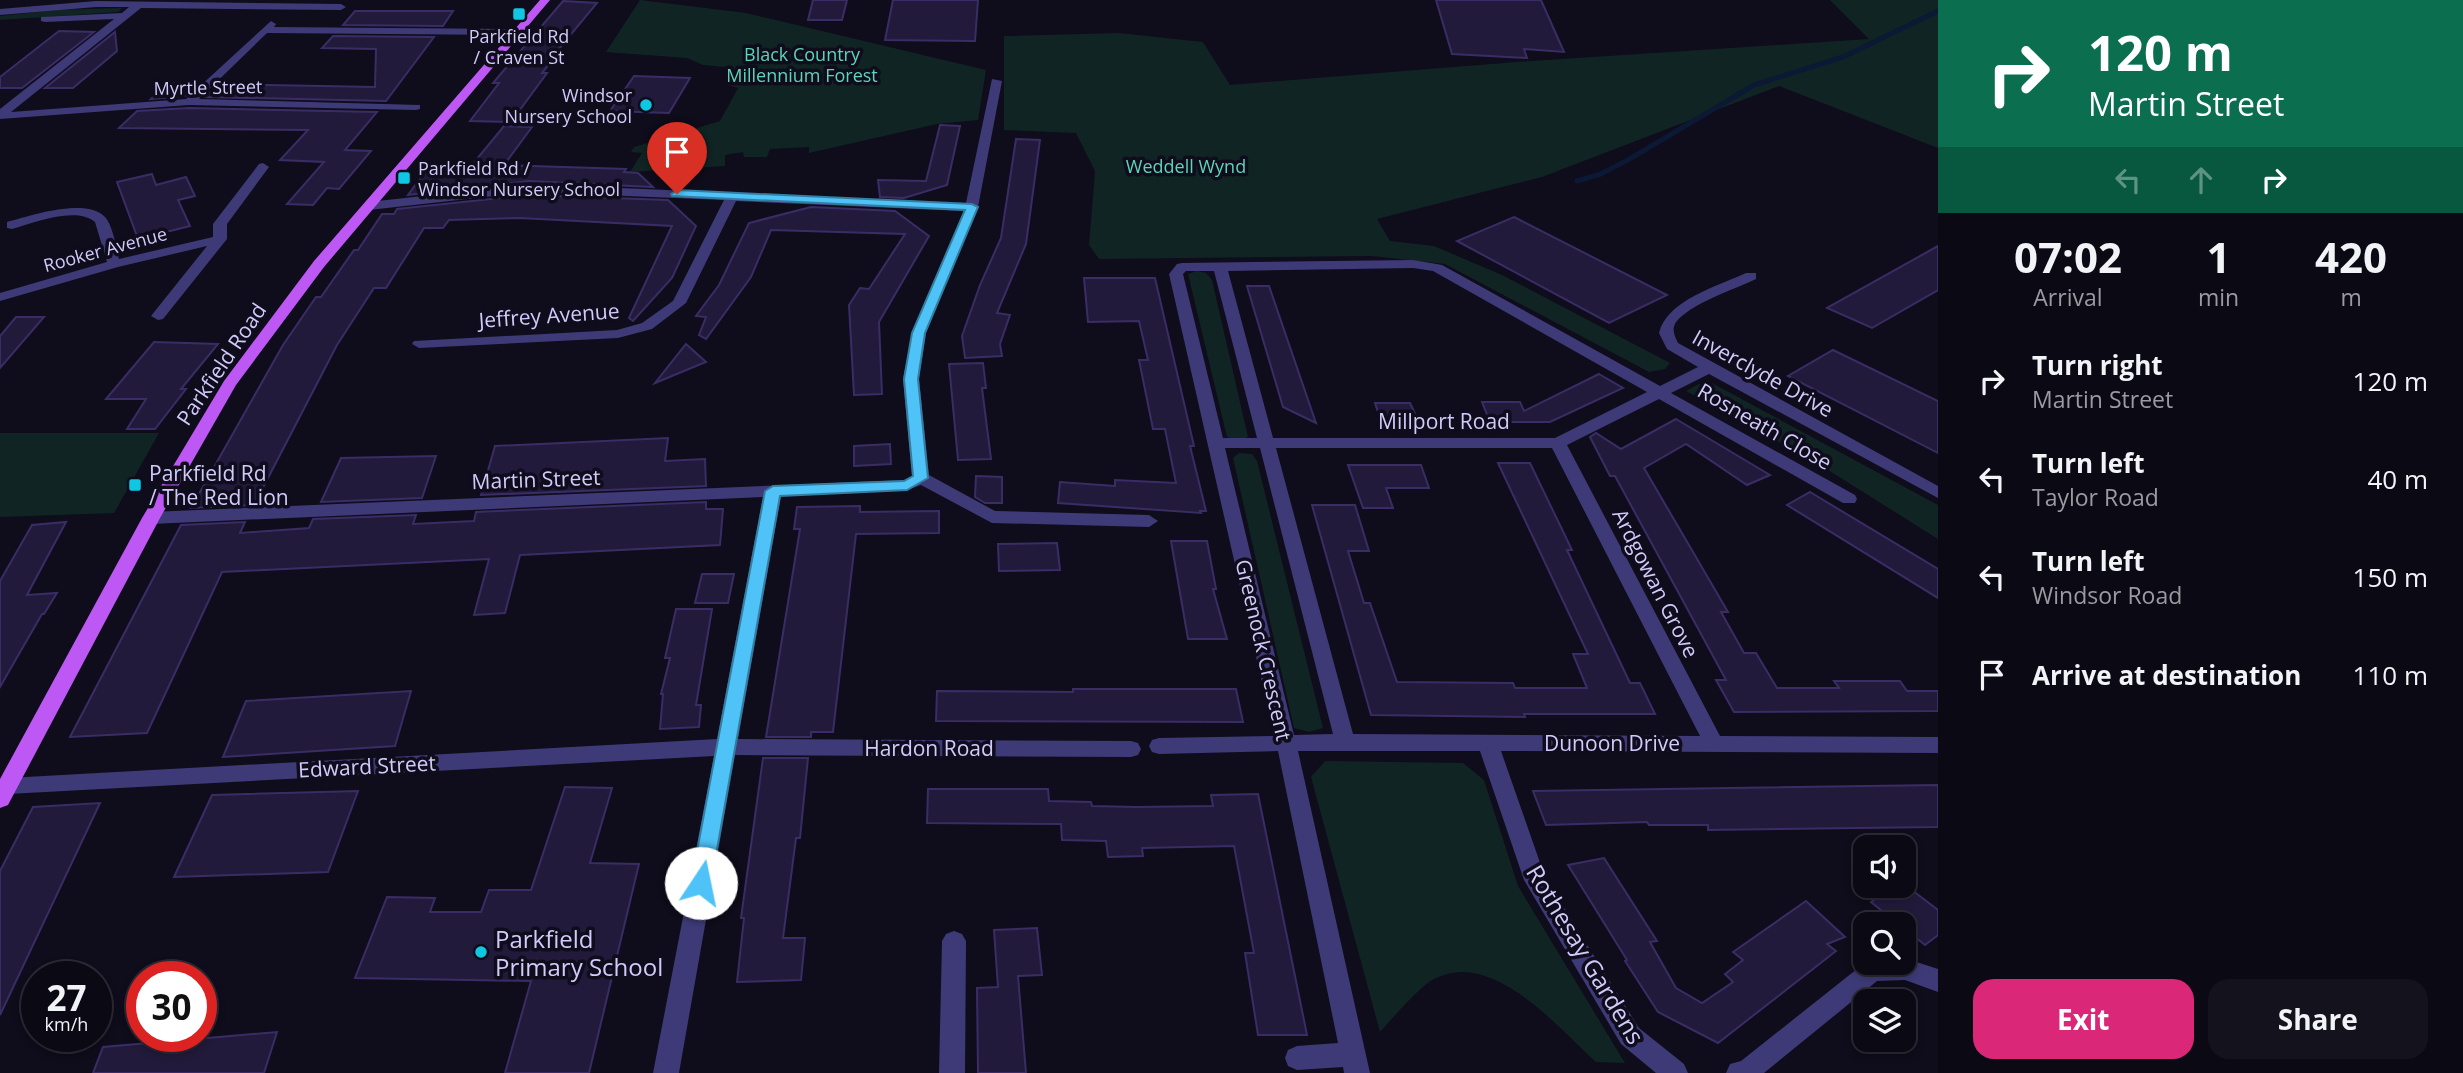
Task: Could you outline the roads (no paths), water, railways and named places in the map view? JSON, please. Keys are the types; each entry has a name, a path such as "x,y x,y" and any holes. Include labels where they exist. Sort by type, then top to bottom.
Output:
{"main road":[{"name":"Parkfield Road","path":"4,792 197,435 264,334 319,264 545,0"}],"street":[{"path":"316,30 345,4"},
{"path":"0,12 58,6 289,7 345,4"},
{"path":"0,116 138,5"},
{"path":"189,102 289,7"},
{"path":"0,23 123,16"},
{"path":"265,30 515,32"},
{"path":"996,82 972,207 919,333 911,379 921,478 992,517 1149,521"},
{"name":"Myrtle Street","path":"0,116 189,102 416,107"},
{"path":"158,316 220,239 220,224 263,167"},
{"path":"369,206 529,188 972,207"},
{"name":"Jeffrey Avenue","path":"419,344 618,334 646,326 679,303 732,196"},
{"path":"12,225 32,213 88,211 97,214 114,264"},
{"name":"Rooker Avenue","path":"0,297 114,264 220,239"},
{"name":"Greenock Crescent","path":"1355,1064 1286,743 1176,274 1182,267 1413,264 1437,268 1660,391"},
{"path":"1220,267 1345,742"},
{"name":"Inverclyde Drive","path":"1751,276 1692,304 1669,321 1666,333 1672,346 1938,493"},
{"name":"Millport Road","path":"1216,443 1558,443 1709,368"},
{"name":"Rosneath Close","path":"1660,391 1849,499"},
{"name":"Ardgowan Grove","path":"1558,443 1714,743"},
{"name":"Martin Street","path":"151,518 907,485 921,478"},
{"path":"666,1073 773,491"},
{"name":"Dunoon Drive","path":"1159,746 1345,742 1938,745"},
{"name":"Rothesay Gardens","path":"1488,744 1535,880 1630,1036 1675,1073"},
{"name":"Hardon Road","path":"726,747 1131,749"},
{"name":"Edward Street","path":"4,792 726,747"},
{"path":"952,1073 954,941"},
{"path":"1739,1073 1747,1071 1870,973 1881,968 1896,968 1912,970 1938,981"},
{"path":"1297,1058 1355,1064"}],"waterway":[{"path":"1577,181 1601,174 1633,157 1754,85 1843,57 1938,11"}],"place":[{"name":"Parkfield Rd / Craven St","path":"519,14"},
{"name":"Windsor Nursery School","path":"646,105"},
{"name":"Parkfield Rd / Windsor Nursery School","path":"404,178"},
{"name":"Parkfield Rd / The Red Lion","path":"135,485"},
{"name":"Parkfield Primary School","path":"481,952"}],"park label":[{"name":"Black Country Millennium Forest","path":"802,64"},
{"name":"Weddell Wynd","path":"1186,166"}]}
